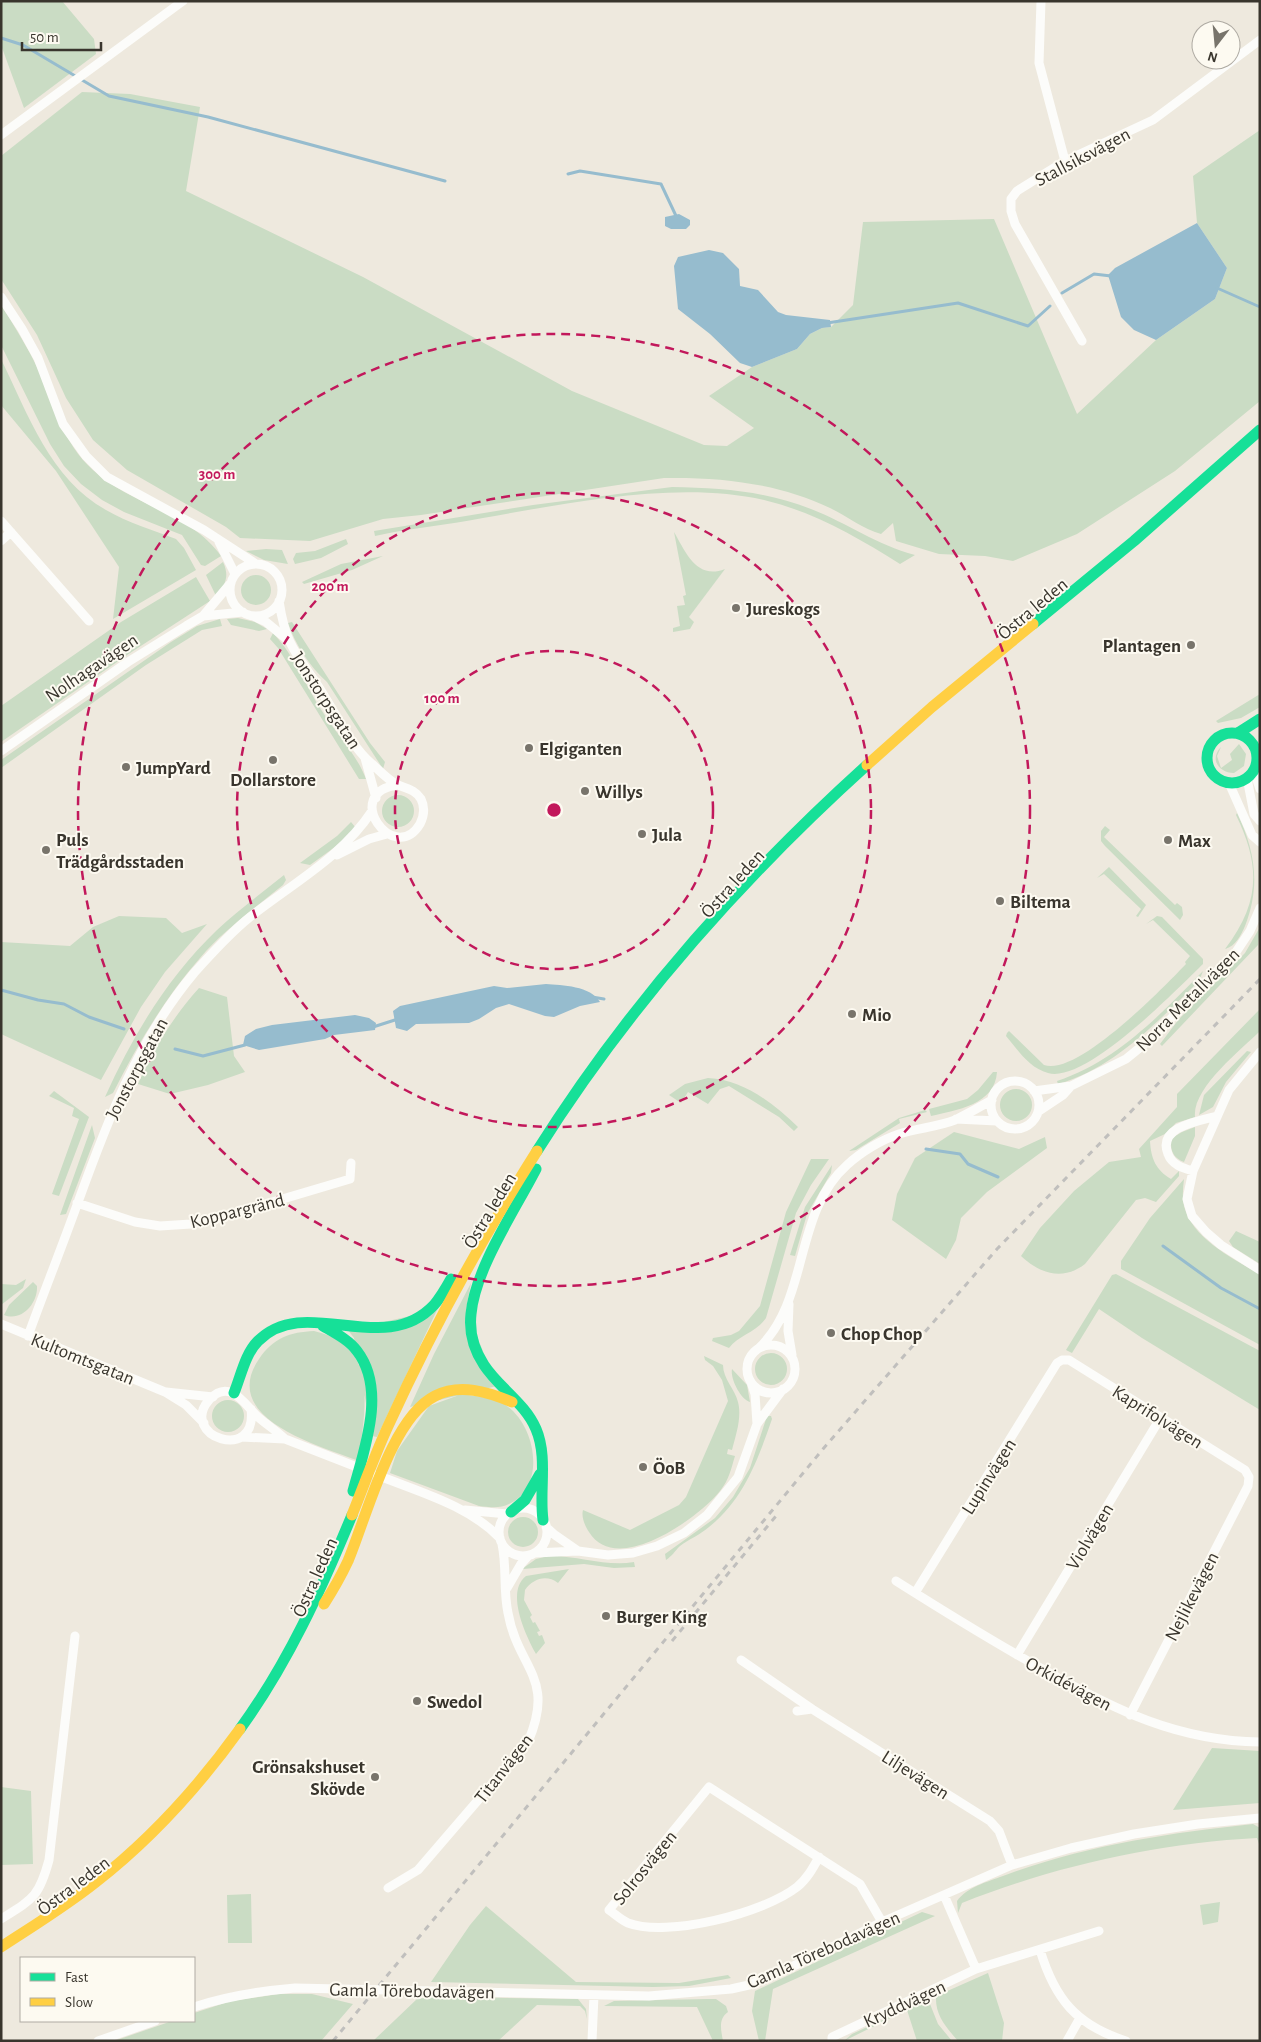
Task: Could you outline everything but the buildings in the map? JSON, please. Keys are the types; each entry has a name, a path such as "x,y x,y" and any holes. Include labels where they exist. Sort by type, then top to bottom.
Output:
{"main road":[{"name":"Östra leden","path":"1,1947 62,1908 106,1874 147,1838 199,1782 246,1723 315,1612 330,1569 386,1431 465,1270 502,1205 583,1083 638,1010 702,934 772,859 907,729 1118,554 1260,430"},
{"name":"Östra leden","path":"1,1957 67,1915 112,1880 153,1843 206,1787 277,1690 315,1612 392,1436 471,1274 547,1148 589,1086 643,1014 706,938 775,862 880,758 1092,581 1118,554"},
{"path":"1238,733 1251,740 1255,747 1255,767 1229,783 1222,781 1208,768 1207,755 1211,743 1219,736 1238,733 1260,719"},
{"path":"544,1523 540,1446 536,1429 519,1405 483,1364 472,1341 470,1323 472,1302 482,1274 547,1148"},
{"path":"234,1393 247,1357 258,1341 284,1326 316,1322 373,1330 393,1328 415,1319 433,1306 502,1205"},
{"path":"315,1612 324,1570 352,1497 366,1437 370,1406 369,1375 361,1355 344,1338 316,1322"},
{"path":"315,1612 340,1578 402,1432 412,1415 426,1401 457,1389 474,1388 492,1392 519,1405"},
{"path":"509,1513 525,1500 541,1472"}],"street":[{"path":"1,135 183,1"},
{"path":"1041,1 1039,63 1065,161"},
{"name":"Stallsiksvägen","path":"1082,341 1015,224 1011,211 1011,199 1017,192 1065,161 1153,120 1260,40"},
{"path":"1,297 38,358 63,424 86,456 107,477 204,530 219,542 232,547 256,564 270,568 280,579 282,594 279,601 269,612 247,614 232,599 233,578 219,542"},
{"path":"1,521 89,620"},
{"path":"1,541 11,532"},
{"path":"233,578 242,568 256,564"},
{"name":"Nolhagavägen","path":"1,751 128,662 203,616 208,608 224,593 233,578"},
{"name":"Jonstorpsgatan","path":"279,601 289,641"},
{"name":"Nolhagavägen","path":"203,616 247,614"},
{"name":"Jonstorpsgatan","path":"247,614 266,622 289,641 365,758 376,798 372,811 361,828 330,859"},
{"name":"Jonstorpsgatan","path":"28,1336 115,1105 152,1030 172,1002 214,952 249,918 330,859 369,839 387,834 395,836 412,833 422,819 424,810 419,796 406,787 398,785 365,758"},
{"path":"1255,767 1260,789"},
{"path":"1255,767 1254,814 1260,821"},
{"path":"1229,783 1252,835 1260,842"},
{"path":"376,798 385,788 398,785"},
{"path":"372,811 376,824 387,834"},
{"name":"Norra Metallvägen","path":"759,1348 772,1336 789,1301 809,1226 824,1193 846,1165 874,1146 898,1134 956,1119 992,1100 998,1089 1010,1082 1023,1083 1034,1091 1071,1086 1126,1059 1153,1037 1236,952 1250,931 1260,908"},
{"path":"1260,1052 1229,1090 1216,1116 1193,1171 1187,1199 1192,1216 1221,1245 1260,1270"},
{"name":"Norra Metallvägen","path":"956,1119 997,1121 1010,1129 1025,1128 1036,1118 1039,1111 1063,1095 1071,1086"},
{"path":"1034,1091 1038,1097 1039,1111"},
{"path":"992,1100 993,1115 997,1121"},
{"path":"1193,1171 1177,1165 1170,1159 1166,1142 1169,1134 1176,1129 1216,1116"},
{"name":"Koppargränd","path":"77,1203 135,1222 160,1226 191,1224 215,1219 350,1179 351,1163"},
{"name":"Norra Metallvägen","path":"789,1301 788,1331 792,1357"},
{"name":"Kultomtsgatan","path":"1,1324 165,1392 186,1406 204,1423"},
{"path":"285,1439 250,1409 241,1397 234,1393 227,1392 213,1396 205,1408 204,1423 207,1430 219,1439 234,1440 241,1437 285,1439 321,1453 464,1510 490,1528 514,1554 578,1550 608,1556 633,1553 657,1546 684,1533 707,1515 738,1477 757,1424 783,1389 790,1384 795,1373 792,1357 787,1351 774,1345 759,1348 748,1362 747,1369 754,1394 757,1424"},
{"name":"Kaprifolvägen","path":"1062,1360 1069,1360 1161,1417 1245,1470 1249,1477"},
{"name":"Lupinvägen","path":"915,1593 1057,1363 1062,1360"},
{"path":"750,1381 755,1386 769,1392 783,1389"},
{"name":"Kultomtsgatan","path":"165,1392 213,1396"},
{"path":"241,1437 250,1425 250,1409"},
{"name":"Violvägen","path":"1017,1655 1161,1417"},
{"name":"Nejlikevägen","path":"1130,1714 1248,1486 1249,1477"},
{"path":"464,1510 509,1513 521,1508 529,1509 555,1535 578,1550"},
{"path":"501,1541 500,1525 509,1513"},
{"path":"507,1588 521,1564 545,1541 544,1523"},
{"name":"Titanvägen","path":"388,1888 418,1870 528,1742 536,1724 539,1702 537,1682 513,1634 507,1611 507,1588 501,1541"},
{"name":"Orkidévägen","path":"896,1581 1017,1655 1093,1698 1130,1714 1184,1732 1260,1742"},
{"path":"1,1919 38,1893 47,1868 75,1636"},
{"name":"Liljevägen","path":"741,1660 780,1685 812,1710 990,1820 999,1831 1012,1865"},
{"path":"797,1711 812,1710"},
{"name":"Solrosvägen","path":"819,1857 808,1877 796,1888 748,1911 720,1920 686,1926 655,1927 628,1923 609,1910 709,1787 819,1857 860,1884 882,1922"},
{"name":"Gamla Törebodavägen","path":"195,2007 218,1999 260,1991 340,1988 649,1996 702,1993 749,1985 882,1922 1012,1865 1071,1848 1134,1834 1260,1818"},
{"path":"944,1895 976,1969"},
{"name":"Kryddvägen","path":"832,2039 976,1969 1100,1931"},
{"path":"1040,1950 1048,1976 1056,1992 1080,2018 1093,2027 1126,2041"},
{"path":"592,2041 594,1995"},
{"path":"1067,2041 1080,2018"},
{"path":"98,2041 152,2022"}],"green space":[{"path":"1,1 62,1 94,39 96,54 24,108 1,45"},
{"path":"82,92 130,94 200,107 186,191 363,277 572,391 704,445 727,446 754,428 709,396 752,367 797,349 810,334 822,328 831,327 853,305 863,222 994,219 1077,414 1156,340 1215,299 1227,268 1197,223 1193,176 1260,130 1260,401 1175,471 1077,534 1013,561 985,556 939,554 896,541 893,523 881,534 810,499 769,487 728,480 685,478 664,478 421,515 383,519 310,541 240,538 226,527 127,470 93,440 66,398 37,335 1,279 1,156"},
{"path":"1,305 35,362 67,436 83,459 108,482 194,529 221,556 205,566 201,565 182,535 124,512 102,500 81,484 64,466 50,444 1,345"},
{"path":"1,359 31,423 55,463 70,481 87,497 114,515 176,539 184,548 196,570 113,619 119,567 56,471 1,405"},
{"path":"672,487 708,488 760,494 777,498 811,509 888,546 915,555 900,564 835,526 800,511 764,500 731,494 696,492 660,493 587,500 375,536 374,531 533,505"},
{"path":"674,532 688,556 700,568 707,571 725,569 689,617 694,622 690,629 673,632 673,628 680,626 677,606 685,605 683,596 686,595"},
{"path":"346,539 348,544 321,558 295,564 293,559 296,553 315,551"},
{"path":"282,550 288,564 264,560 246,551"},
{"path":"383,556 352,570 304,584 302,582 341,564"},
{"path":"223,562 226,580 216,596 206,575"},
{"path":"256,575 267,579 271,590 267,601 256,605 245,601 241,590 245,579"},
{"path":"196,577 210,601 130,653 1,742 1,706 121,622"},
{"path":"238,618 255,622 267,629 259,631 231,625 227,619"},
{"path":"220,619 222,626 202,630 146,665 1,768 1,760 171,642 197,626"},
{"path":"292,622 370,743 385,762 383,769 327,682 304,655 288,623"},
{"path":"273,633 288,651 316,701 352,752 366,779 359,779 278,648 270,639"},
{"path":"1260,694 1260,707 1241,718 1218,723 1216,721"},
{"path":"1239,744 1246,754 1244,766 1234,773 1224,771 1220,768 1217,764 1216,756 1217,752 1221,747 1217,756 1221,768 1232,760 1230,754"},
{"path":"398,795 409,800 414,811 409,822 398,827 387,822 382,811 387,800"},
{"path":"1237,813 1252,854 1254,868 1253,897 1242,933 1235,943 1225,949 1245,916 1253,884 1250,851 1236,815"},
{"path":"351,822 356,828 335,847 310,865 300,863 337,836"},
{"path":"1105,826 1110,830 1104,837 1175,905 1177,903 1182,907 1183,915 1180,920 1101,841 1101,831"},
{"path":"1109,867 1146,905 1138,917 1136,916 1141,909 1104,874 1097,878"},
{"path":"284,875 286,880 283,885 219,938 187,974 152,1022 113,1093 105,1097 127,1052 153,1008 182,968 217,930"},
{"path":"119,916 166,918 182,933 207,924 165,972 141,1007 101,1080 1,1034 1,942 70,946 93,927"},
{"path":"1157,916 1162,917 1203,959 1203,964 1130,1032 1085,1064 1065,1072 1048,1073 1041,1071 1030,1063 1006,1036 1009,1031 1044,1065 1059,1065 1077,1058 1119,1028 1186,964 1185,962 1190,956 1153,920 1146,924"},
{"path":"1260,927 1258,945 1162,1046 1160,1044 1179,1019 1245,953"},
{"path":"1203,971 1199,981 1134,1042 1098,1067 1079,1077 1058,1084 1057,1081 1099,1062 1136,1035 1154,1020"},
{"path":"199,988 227,997 234,1056 245,1072 208,1085 170,1094 138,1084 165,1033"},
{"path":"1260,1009 1260,1031 1209,1082 1196,1106 1195,1117 1176,1123 1165,1134 1150,1141 1153,1159 1158,1168 1171,1179 1179,1171 1179,1176 1156,1202 1145,1198 1136,1200 1085,1264 1077,1269 1060,1274 1052,1273 1036,1267 1021,1256 1040,1228 1074,1191 1109,1162 1141,1157 1139,1149 1177,1107 1177,1094"},
{"path":"1247,1051 1251,1052 1226,1082 1213,1107 1199,1115 1204,1095"},
{"path":"993,1072 997,1072 995,1083 982,1099 962,1108 931,1116 929,1109 967,1099 978,1090"},
{"path":"708,1078 734,1083 746,1088 768,1101 798,1127 794,1131 779,1117 729,1086 720,1089 708,1104 688,1092 681,1103 669,1095 685,1084"},
{"path":"1016,1089 1027,1094 1032,1105 1027,1116 1016,1121 1005,1116 1000,1105 1005,1094"},
{"path":"54,1091 89,1117 59,1196 52,1194 79,1119 72,1116 74,1108 49,1096"},
{"path":"925,1110 927,1112 899,1119 900,1123 856,1150 849,1151 899,1118"},
{"path":"92,1125 95,1138 66,1214 60,1215"},
{"path":"1195,1127 1195,1136 1184,1162 1173,1153 1171,1146 1172,1138"},
{"path":"954,1132 1019,1149 1045,1137 1047,1148 987,1192 961,1218 956,1240 946,1259 892,1220 897,1194 915,1158"},
{"path":"811,1159 829,1159 811,1185 796,1213 766,1318 729,1348 712,1341 713,1338 731,1335 739,1331 760,1306 786,1212"},
{"path":"832,1165 831,1173 807,1214 795,1256 790,1255 805,1207"},
{"path":"1184,1179 1184,1206 1195,1228 1204,1238 1226,1254 1260,1274 1260,1345 1121,1269 1121,1261 1150,1218"},
{"path":"1236,1231 1260,1242 1260,1264 1233,1247 1229,1241"},
{"path":"1116,1274 1260,1351 1260,1410 1142,1338 1099,1309 1072,1353 1066,1350 1112,1275"},
{"path":"26,1279 23,1288 1,1305 1,1284 16,1285"},
{"path":"33,1282 37,1286 37,1292 28,1310 17,1316 4,1315 9,1305"},
{"path":"471,1283 466,1309 497,1386 410,1407 434,1354"},
{"path":"437,1310 377,1437 372,1436 354,1338 348,1330"},
{"path":"314,1331 335,1339 350,1350 359,1365 364,1382 365,1401 359,1461 300,1438 279,1427 263,1414 252,1398 250,1380 264,1352 276,1341 290,1335"},
{"path":"771,1353 782,1358 787,1369 782,1380 771,1385 760,1380 755,1369 760,1358"},
{"path":"704,1356 723,1365 725,1375 736,1397 739,1408 739,1420 732,1450 728,1449 727,1454 735,1456 726,1483 694,1515 676,1528 657,1538 637,1546 618,1548 602,1544 586,1527 583,1510 630,1530 679,1505 686,1497 728,1401 722,1380 713,1366 705,1360"},
{"path":"732,1369 747,1385 750,1402 736,1388"},
{"path":"462,1394 500,1402 512,1410 522,1422 529,1437 533,1452 533,1468 529,1483 522,1495 505,1506 479,1506 390,1473 397,1451 429,1406"},
{"path":"228,1400 239,1405 244,1416 239,1427 228,1432 217,1427 212,1416 217,1405"},
{"path":"767,1416 771,1416 772,1419 761,1449 748,1478 732,1504 709,1527 680,1546 666,1560 665,1554 715,1518 733,1497 750,1468"},
{"path":"523,1517 534,1521 538,1532 534,1543 523,1547 512,1543 508,1532 512,1521"},
{"path":"548,1556 613,1563 634,1562 635,1567 614,1568 584,1564 522,1569 536,1559"},
{"path":"569,1569 558,1583 544,1578 532,1583 525,1590 524,1600 532,1615 530,1617 533,1623 535,1622 540,1631 537,1632 539,1636 542,1635 545,1643 536,1654 519,1614 517,1592 520,1583 526,1576"},
{"path":"1212,1748 1260,1751 1260,1803 1173,1810"},
{"path":"1,1787 31,1791 33,1864 1,1865"},
{"path":"1253,1824 1260,1828 1259,1844 1257,1838 1220,1841 1182,1845 1107,1858 1070,1867 997,1890 962,1903 958,1913 957,1901 966,1892 984,1883 1064,1856 1158,1836"},
{"path":"251,1894 252,1943 228,1943 227,1895"},
{"path":"1220,1902 1218,1922 1203,1925 1200,1905"},
{"path":"486,1906 576,1982 679,1983 728,1975 731,1978 689,1986 653,1987 431,1982 470,1925"},
{"path":"922,1912 935,1916 773,1989 765,2041 759,2041 752,2011 755,1991"},
{"path":"988,1973 1004,2023 1002,2041 958,2041 939,2015 936,1996"},
{"path":"279,1994 312,1994 353,2004 321,2041 114,2041 169,2022 195,2022 195,2013 231,2001"},
{"path":"430,1997 578,1999 586,2009 587,2019 585,2011 580,2006 537,2005 498,2041 373,2041 417,1999"},
{"path":"716,1999 726,2006 728,2012 721,2021 723,2041 713,2041 697,2007 604,2006 614,2001"},
{"path":"928,1999 938,2024 952,2041 917,2041 907,2010 844,2041 852,2034"}],"water":[{"path":"679,214 690,220 690,225 686,229 671,229 665,226 665,217"},
{"path":"1197,223 1227,268 1215,299 1156,340 1134,330 1121,317 1108,275 1115,268"},
{"path":"709,250 723,253 739,269 740,286 758,290 778,312 786,315 830,320 831,327 822,328 810,334 797,349 752,367 740,363 710,334 678,309 674,266 678,257"},
{"path":"546,984 576,987 590,993 600,1002 580,1006 554,1017 545,1016 509,1004 496,1008 469,1023 416,1024 407,1031 396,1028 393,1011 400,1006 494,986 507,988"},
{"path":"355,1015 369,1018 376,1023 375,1030 334,1035 325,1039 259,1050 243,1045 245,1036 256,1029 272,1025"}],"waterway":[{"path":"1,38 23,45 109,96 208,117 445,181"},
{"path":"568,174 580,171 661,184 677,218"},
{"path":"1062,293 1094,274 1111,276"},
{"path":"1217,288 1260,307"},
{"path":"827,323 958,303 1028,326 1050,306"},
{"path":"1,990 38,1000 64,1004 89,1017 124,1029"},
{"path":"592,997 604,999"},
{"path":"373,1027 398,1019"},
{"path":"175,1049 203,1056 245,1045"},
{"path":"926,1149 960,1154 968,1164 998,1177"},
{"path":"1163,1246 1221,1288 1260,1309"}],"railway":[{"path":"333,2041 823,1449 997,1249 1260,979"},
{"path":"672,1641 776,1516"}],"traffic: fast":[{"path":"1033,624 1134,541 1260,430"},
{"path":"1238,733 1260,719"},
{"path":"1237,733 1250,740 1256,748 1257,758 1256,768 1250,776 1242,782 1227,783 1214,776 1208,768 1207,753 1214,740 1222,734 1237,733"},
{"path":"537,1151 609,1046 689,947 775,853 867,765"},
{"path":"536,1169 497,1240 480,1278 474,1297 471,1327 473,1341 480,1359 497,1381 519,1403 536,1429 542,1451 543,1520"},
{"path":"234,1393 254,1346 277,1328 299,1323 392,1327 414,1320 434,1305 451,1279"},
{"path":"323,1326 354,1347 366,1367 371,1384 372,1402 367,1439 353,1491"},
{"path":"511,1512 525,1500 540,1474"},
{"path":"240,1729 288,1652 328,1571 352,1515"}],"traffic: slow":[{"path":"867,765 932,707 1033,624"},
{"path":"352,1515 384,1435 440,1319 477,1251 537,1151"},
{"path":"324,1604 348,1561 372,1495 393,1446 419,1408 435,1396 454,1390 484,1392 512,1402"},
{"path":"1,1947 85,1891 136,1848 191,1791 240,1729"}],"place":[{"name":"Jureskogs","path":"736,608"},
{"name":"Plantagen","path":"1191,645"},
{"name":"Elgiganten","path":"529,748"},
{"name":"Dollarstore","path":"273,760"},
{"name":"JumpYard","path":"126,767"},
{"name":"Willys","path":"585,791"},
{"name":"Jula","path":"642,834"},
{"name":"Max","path":"1168,840"},
{"name":"Puls Trädgårdsstaden","path":"46,850"},
{"name":"Biltema","path":"1000,901"},
{"name":"Mio","path":"852,1014"},
{"name":"Chop Chop","path":"831,1333"},
{"name":"ÖoB","path":"643,1467"},
{"name":"Burger King","path":"606,1616"},
{"name":"Swedol","path":"417,1701"},
{"name":"Grönsakshuset Skövde","path":"375,1777"}]}
